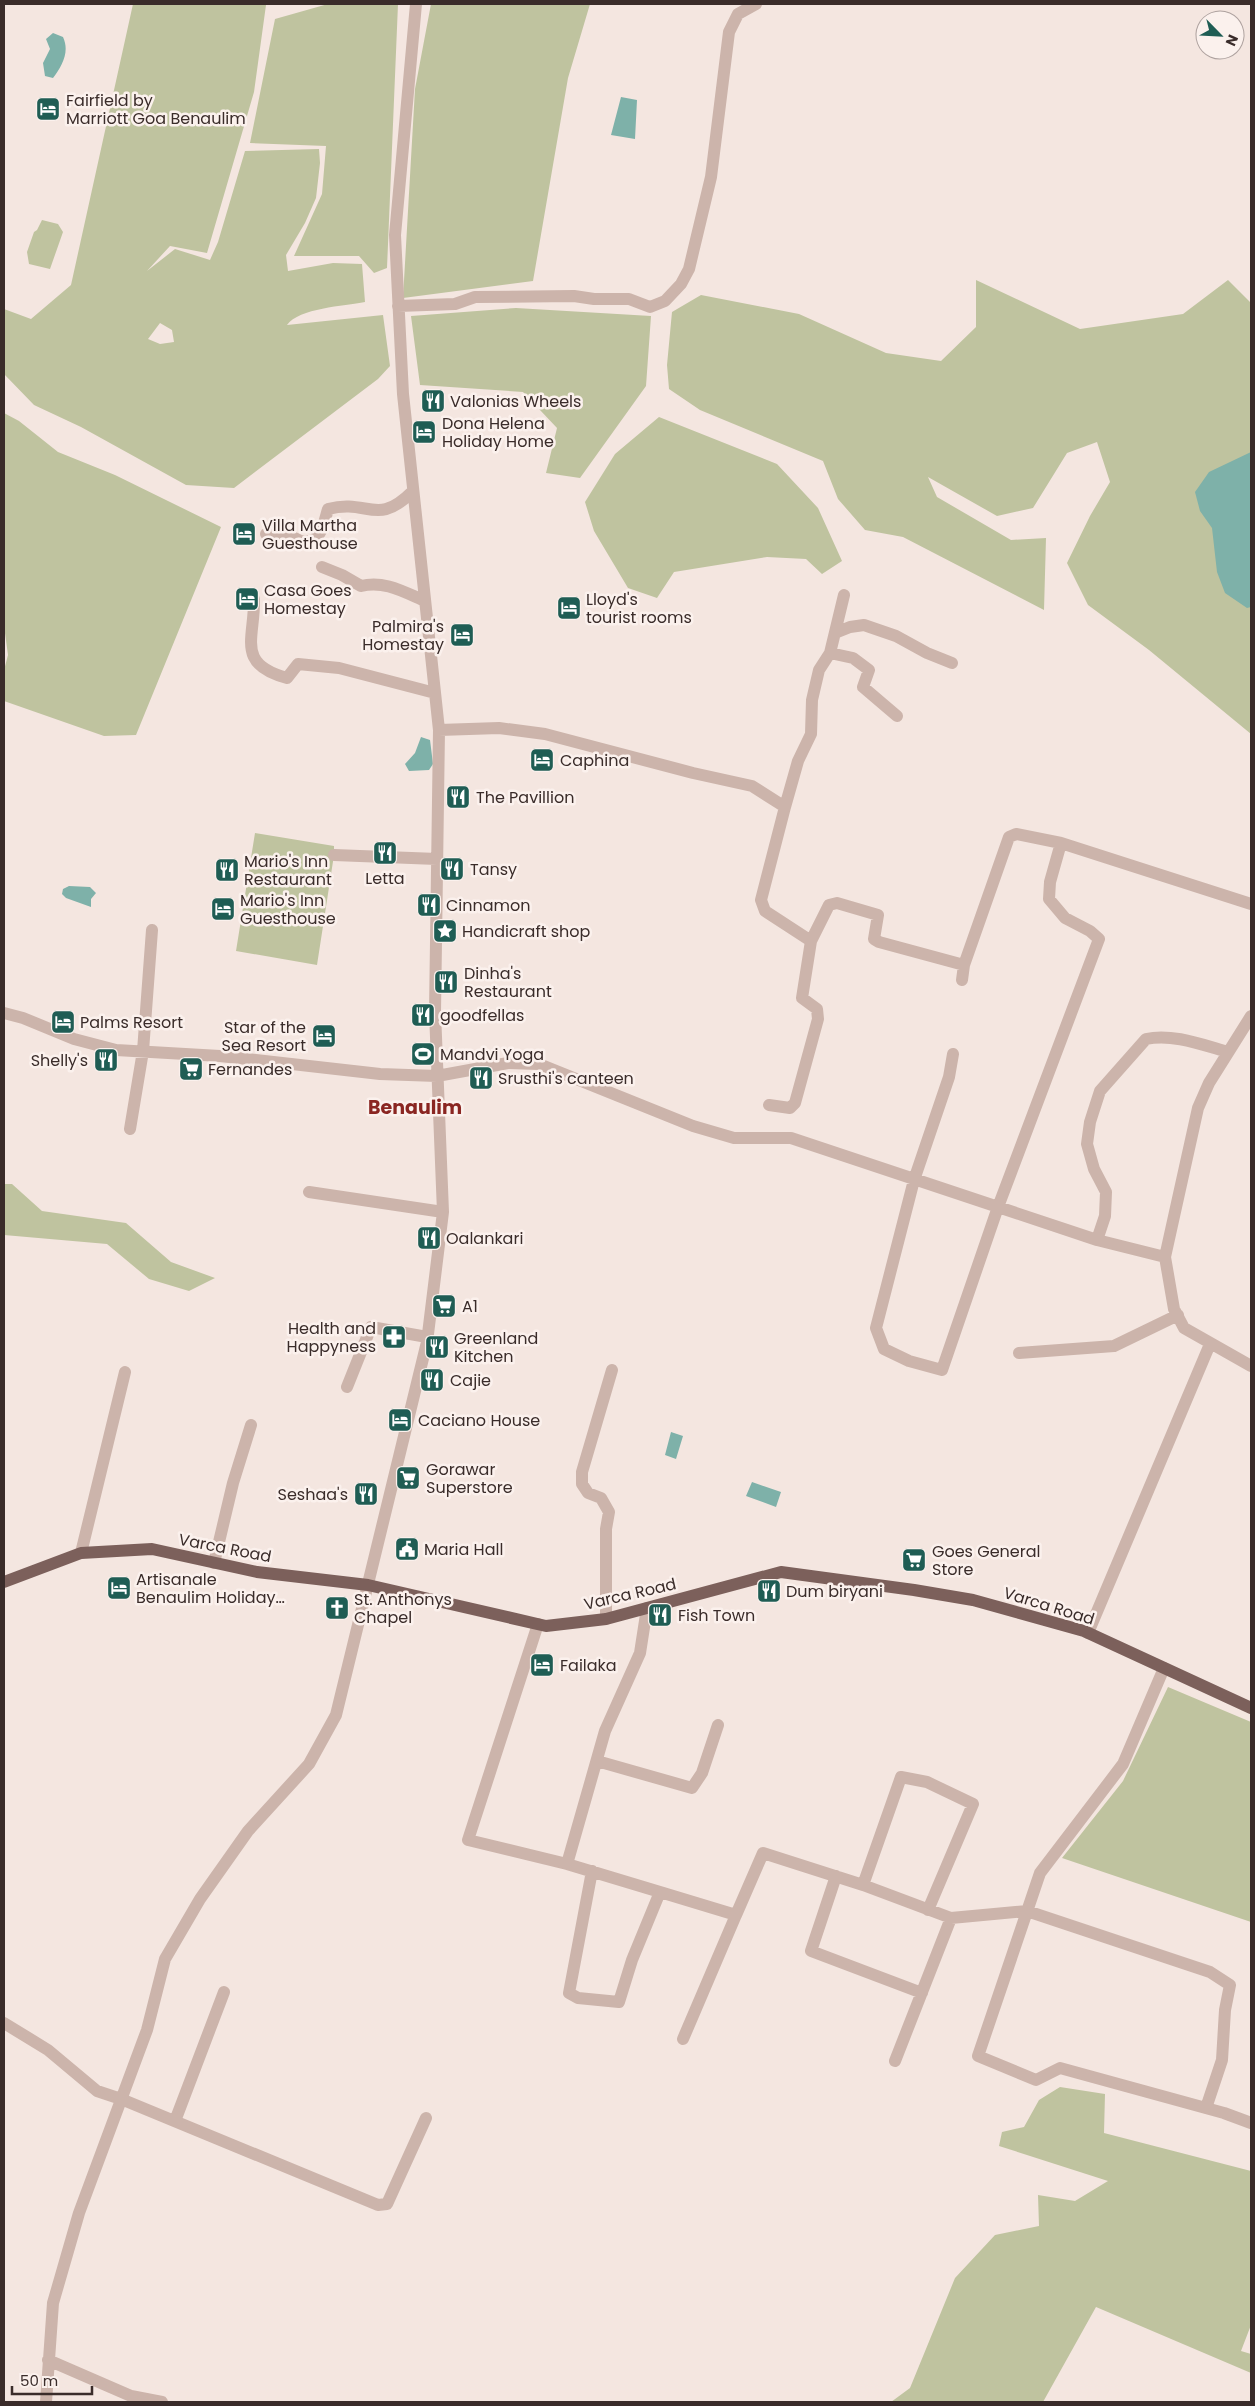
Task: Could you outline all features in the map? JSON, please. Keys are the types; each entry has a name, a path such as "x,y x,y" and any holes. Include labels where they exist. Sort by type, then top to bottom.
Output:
{"main road":[{"name":"Varca Road","path":"4,1582 81,1553 152,1549 257,1572 368,1584 546,1626 606,1619 781,1572 973,1600 1088,1633 1251,1708"}],"street":[{"path":"46,2402 54,2304 80,2213 147,2030 165,1958 200,1900 248,1831 309,1764 336,1715 427,1337 443,1212 435,1012 439,730 403,394 395,235 416,4"},
{"path":"398,306 455,304 475,297 574,296 594,299 629,299 650,307 665,301 681,284 689,268 711,177 729,32 738,14 756,4"},
{"path":"266,534 289,536 302,542 308,541 316,538 322,530 328,508 351,505 385,511 400,504 413,491"},
{"path":"322,567 342,575 361,586 374,583 393,587 425,602"},
{"path":"811,940 765,911 762,900 798,761 811,734 812,700 819,670 830,652 844,595"},
{"path":"254,599 250,653 261,666 274,675 287,678 298,664 339,668 435,693"},
{"path":"835,633 850,627 864,625 896,636 927,654 952,663"},
{"path":"830,652 853,658 868,670 863,687 897,716"},
{"path":"439,730 498,728 544,734 693,773 752,786 785,807"},
{"path":"962,980 964,965 1009,837 1016,834 1061,843 1251,904"},
{"path":"953,1054 949,1077 915,1180 876,1328 884,1349 909,1361 942,1370 998,1208 1099,939 1090,931 1065,918 1049,899 1050,882 1061,843"},
{"path":"334,855 437,859"},
{"path":"769,1105 790,1108 795,1103 818,1019 817,1009 802,998 811,940 829,904 837,903 878,916 874,940 878,942 964,965"},
{"path":"130,1129 143,1051 152,930"},
{"path":"4,1013 23,1018 74,1039 116,1050 220,1056 380,1074 437,1076 508,1063 539,1064 693,1126 734,1138 791,1138 1097,1240 1165,1257"},
{"path":"1251,1016 1246,1034 1228,1052 1209,1083 1198,1108 1165,1257 1174,1308 1184,1328 1251,1366"},
{"path":"1097,1240 1105,1216 1106,1192 1094,1169 1087,1144 1090,1122 1100,1091 1146,1039 1156,1037 1193,1042 1228,1052"},
{"path":"308,1192 443,1212"},
{"path":"1019,1353 1114,1346 1178,1315"},
{"path":"347,1387 371,1327 427,1337"},
{"path":"1088,1633 1210,1344"},
{"path":"606,1619 606,1528 609,1512 601,1498 588,1493 582,1484 582,1472 612,1370"},
{"path":"81,1553 124,1372"},
{"path":"214,1563 233,1484 251,1425"},
{"path":"567,1864 605,1731 640,1652 647,1608"},
{"path":"538,1624 468,1840 567,1864 736,1915"},
{"path":"1164,1668 1123,1764 1040,1873 978,2056 1036,2080 1060,2068 1206,2108 1251,2123"},
{"path":"597,1761 692,1788 702,1773 718,1725"},
{"path":"863,1885 901,1777 927,1782 972,1804 928,1910"},
{"path":"683,2039 763,1853 863,1885 951,1918 1027,1911 1210,1972 1230,1985 1225,2010 1222,2060 1206,2108"},
{"path":"592,1871 569,1992 578,1998 619,2002 632,1960 660,1892"},
{"path":"836,1876 811,1951 922,1993"},
{"path":"895,2061 951,1918"},
{"path":"175,2121 224,1992"},
{"path":"4,2023 48,2050 97,2091 121,2099 378,2205 387,2204 426,2118"},
{"path":"48,2360 131,2396 162,2402"}],"green space":[{"path":"133,4 266,5 254,92 207,253 170,246 147,271 175,249 210,260 218,242 245,151 319,149 320,163 316,198 305,223 286,255 288,271 333,263 362,264 365,302 311,311 293,319 287,325 383,315 390,366 378,379 234,488 186,485 81,427 34,405 4,374 4,309 31,319 71,285","holes":["160,323 172,330 174,342 160,344 148,339"]},
{"path":"328,4 398,4 387,268 374,273 359,256 294,256 322,194 326,146 250,143 275,19"},
{"path":"431,4 590,4 568,78 533,281 403,298 415,89"},
{"path":"42,220 58,224 63,232 50,269 29,264 27,252 34,232"},
{"path":"976,280 1080,329 1183,314 1228,280 1251,303 1251,734 1149,650 1088,605 1067,563 1090,516 1110,482 1097,442 1067,453 1033,508 997,516 928,477 937,497 1011,540 1046,538 1044,610 903,537 865,530 838,499 823,461 700,410 669,389 667,365 672,312 701,295 799,314 886,353 941,361 976,327"},
{"path":"516,308 651,316 646,386 580,478 546,473 557,428 523,392 420,385 411,316"},
{"path":"4,413 19,421 58,452 115,475 221,527 136,735 104,736 4,701 4,670 8,655 4,626"},
{"path":"659,417 777,464 818,508 842,561 822,574 806,559 767,557 674,572 657,598 628,588 594,531 585,502 615,454"},
{"path":"255,833 334,846 317,965 236,951"},
{"path":"4,1184 12,1184 42,1211 126,1223 171,1262 215,1278 189,1291 149,1279 107,1244 4,1235"},
{"path":"1168,1687 1251,1722 1251,1922 1062,1858 1123,1781"},
{"path":"1060,2087 1105,2094 1104,2133 1251,2171 1251,2325 1241,2351 1251,2354 1251,2373 1096,2307 1043,2402 891,2402 910,2388 955,2278 995,2235 1039,2226 1038,2195 1075,2201 1108,2181 999,2146 1002,2132 1024,2127 1039,2100"}],"water":[{"path":"53,33 63,37 66,48 62,64 53,78 45,76 43,63 50,49 46,39"},
{"path":"621,97 637,100 635,139 611,135"},
{"path":"1251,452 1251,607 1247,608 1225,593 1217,572 1212,528 1200,511 1195,492 1209,472"},
{"path":"421,737 430,740 433,764 429,770 409,771 405,764 415,753"},
{"path":"69,886 90,887 96,893 91,899 91,907 66,898 62,894 63,889"},
{"path":"671,1432 683,1436 676,1459 665,1455"},
{"path":"752,1482 781,1492 776,1507 746,1496"}],"place":[{"name":"Fairfield by Marriott Goa Benaulim","path":"48,109"},
{"name":"Valonias Wheels","path":"433,401"},
{"name":"Dona Helena Holiday Home","path":"424,432"},
{"name":"Villa Martha Guesthouse","path":"244,534"},
{"name":"Casa Goes Homestay","path":"247,599"},
{"name":"Lloyd's tourist rooms","path":"569,608"},
{"name":"Palmira's Homestay","path":"462,635"},
{"name":"Caphina","path":"542,760"},
{"name":"The Pavillion","path":"458,797"},
{"name":"Letta","path":"385,853"},
{"name":"Tansy","path":"452,869"},
{"name":"Mario's Inn Restaurant","path":"227,870"},
{"name":"Cinnamon","path":"429,905"},
{"name":"Mario's Inn Guesthouse","path":"223,909"},
{"name":"Handicraft shop","path":"445,931"},
{"name":"Dinha's Restaurant","path":"446,982"},
{"name":"goodfellas","path":"423,1015"},
{"name":"Palms Resort","path":"63,1022"},
{"name":"Star of the Sea Resort","path":"324,1036"},
{"name":"Mandvi Yoga","path":"423,1054"},
{"name":"Shelly's","path":"106,1060"},
{"name":"Fernandes","path":"191,1069"},
{"name":"Srusthi's canteen","path":"481,1078"},
{"name":"Oalankari","path":"429,1238"},
{"name":"A1","path":"444,1306"},
{"name":"Health and Happyness","path":"394,1337"},
{"name":"Greenland Kitchen","path":"437,1347"},
{"name":"Cajie","path":"432,1380"},
{"name":"Caciano House","path":"400,1420"},
{"name":"Gorawar Superstore","path":"408,1478"},
{"name":"Seshaa's","path":"366,1494"},
{"name":"Maria Hall","path":"407,1549"},
{"name":"Goes General Store","path":"914,1560"},
{"name":"Artisanale Benaulim Holiday…","path":"119,1588"},
{"name":"Dum biryani","path":"769,1591"},
{"name":"St. Anthonys Chapel","path":"337,1608"},
{"name":"Fish Town","path":"660,1615"},
{"name":"Failaka","path":"542,1665"}],"district":[{"name":"Benaulim","path":"415,1107"}]}
